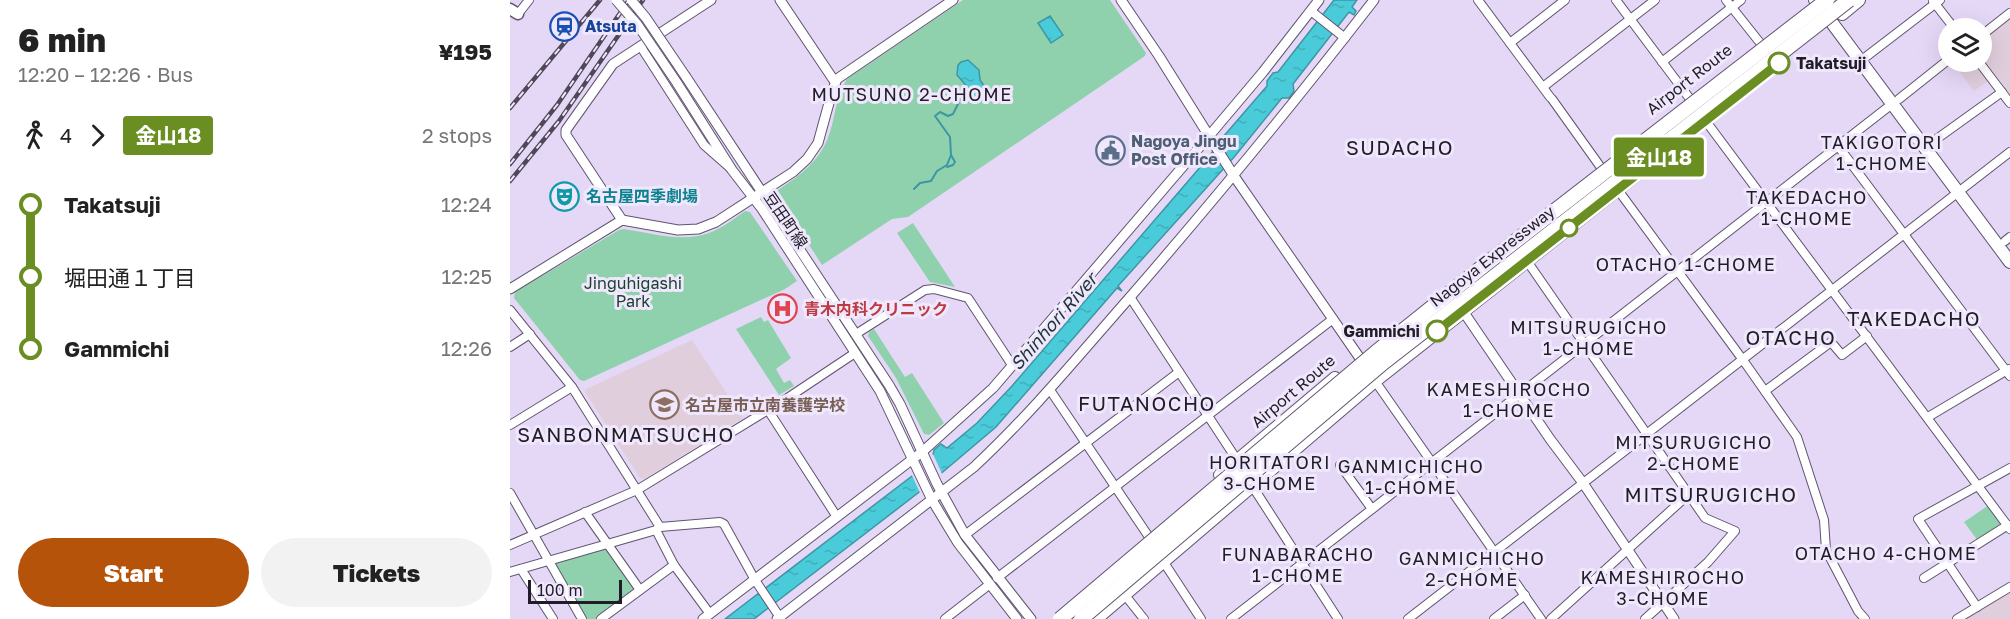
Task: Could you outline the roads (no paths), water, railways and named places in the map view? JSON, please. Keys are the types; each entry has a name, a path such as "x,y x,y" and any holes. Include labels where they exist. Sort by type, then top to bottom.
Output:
{"highway":[{"name":"Nagoya Expressway","path":"1060,619 1375,353 1486,264 1755,57 1820,0"},
{"path":"1755,57 1769,52 1837,0"},
{"name":"Nagoya Expressway","path":"1081,619 1266,461 1466,297 1849,0"},
{"path":"1266,461 1306,420 1421,325 1656,142"}],"main road":[{"path":"1820,0 1961,190 2008,242"},
{"name":"Airport Route","path":"1054,619 1237,460 1359,358 1820,0"},
{"path":"1096,619 1375,381 1859,0"},
{"path":"1835,19 1867,56 1896,102 1931,143 2010,262"}],"street":[{"path":"513,15 529,0"},
{"name":"豆田町線","path":"616,0 637,24 732,170 753,198 880,391 919,459"},
{"name":"豆田町線","path":"631,0 646,18 763,191 900,404 919,459"},
{"path":"622,220 566,135 566,130 613,64 711,0"},
{"path":"780,0 835,82"},
{"path":"510,289 622,220 678,230 698,229 716,222 793,172 807,159 818,143 835,82 953,0"},
{"path":"1121,0 1232,173 1541,619"},
{"path":"510,310 572,387 637,490 658,528 674,565 706,616 757,584 837,517 919,459 993,388 1211,139 1314,13 1319,0"},
{"path":"510,572 658,528 720,522 724,524 757,584 778,616 930,495 974,467 995,448 1050,390 1130,297 1374,0"},
{"path":"1478,0 1602,169"},
{"path":"1510,43 1565,0"},
{"path":"1616,0 1690,99"},
{"path":"1543,87 1655,0"},
{"path":"1726,0 1761,44"},
{"path":"1662,62 1742,0"},
{"path":"1867,56 1936,1 1947,18"},
{"path":"1314,13 1343,35"},
{"path":"1992,27 2010,13"},
{"path":"641,47 704,145 732,170"},
{"path":"1231,619 1938,68"},
{"path":"1987,72 2010,103"},
{"path":"1931,143 2002,92"},
{"path":"1706,120 2009,527 1924,578"},
{"path":"1838,146 2009,371 1928,417"},
{"path":"1408,619 2010,152"},
{"path":"1618,190 1797,437 1824,520 1826,550 1857,612 1865,619"},
{"path":"1527,261 1705,518 1736,531 1708,562 1645,619"},
{"path":"856,334 925,290 934,289 968,298 1012,364"},
{"path":"1130,297 1338,619"},
{"path":"1463,311 1584,483 1674,619"},
{"path":"945,619 1333,319"},
{"path":"510,347 530,334"},
{"path":"1765,391 1831,342 1842,356 1867,336"},
{"path":"510,545 637,490 768,410 855,353"},
{"path":"965,535 1179,372"},
{"path":"511,422 572,387"},
{"path":"1050,390 1149,537"},
{"path":"768,410 837,517"},
{"path":"919,459 1017,619"},
{"path":"919,459 930,495 958,543 1031,619"},
{"path":"1340,465 1372,509"},
{"path":"1977,607 1918,519 2010,468"},
{"path":"510,493 582,619"},
{"path":"1551,619 1689,494"},
{"path":"585,512 640,590"},
{"path":"1163,561 1201,619"},
{"path":"601,619 674,565"},
{"path":"521,569 553,619"},
{"path":"1957,619 2010,587"},
{"path":"1125,594 1144,619"},
{"path":"1494,619 1525,595"}],"water":[{"path":"1334,0 1357,0 1352,7 1356,11 1354,15 1349,12 1293,84 1294,91 1289,98 1282,98 1235,156 1118,286 1122,291 1117,288 996,427 918,493 754,619 725,619 912,476 941,444 947,448 977,423 1012,386 1208,158 1267,86 1267,81 1273,73 1278,72"},
{"path":"1050,16 1063,35 1051,43 1038,23"},
{"path":"968,60 979,70 980,80 987,90 985,97 977,103 970,97 962,99 960,97 970,90 957,75 958,65"}],"waterway":[{"path":"914,189 920,183 931,181 937,171 947,165 951,155 950,137 935,116 940,112 948,116 953,114 961,98"},
{"path":"947,167 955,162 951,155"}],"railway":[{"path":"510,108 600,0"},
{"path":"510,164 557,105 629,0"},
{"path":"510,181 559,121 643,0"}],"place":[{"name":"Atsuta","path":"564,26"},
{"name":"Takatsuji","path":"1779,63"},
{"name":"Nagoya Jingu Post Office","path":"1110,150"},
{"name":"名古屋四季劇場","path":"565,196"},
{"name":"青木内科クリニック","path":"783,309"},
{"name":"Gammichi","path":"1437,331"},
{"name":"名古屋市立南養護学校","path":"664,405"}],"district":[{"name":"MUTSUNO 2-CHOME","path":"912,95"},
{"name":"SUDACHO","path":"1400,148"},
{"name":"TAKIGOTORI 1-CHOME","path":"1882,153"},
{"name":"TAKEDACHO 1-CHOME","path":"1807,208"},
{"name":"OTACHO 1-CHOME","path":"1686,265"},
{"name":"TAKEDACHO","path":"1914,319"},
{"name":"MITSURUGICHO 1-CHOME","path":"1589,338"},
{"name":"OTACHO","path":"1791,338"},
{"name":"KAMESHIROCHO 1-CHOME","path":"1509,400"},
{"name":"FUTANOCHO","path":"1147,404"},
{"name":"SANBONMATSUCHO","path":"626,435"},
{"name":"MITSURUGICHO 2-CHOME","path":"1694,453"},
{"name":"HORITATORI 3-CHOME","path":"1270,473"},
{"name":"GANMICHICHO 1-CHOME","path":"1411,477"},
{"name":"MITSURUGICHO","path":"1711,495"},
{"name":"OTACHO 4-CHOME","path":"1886,554"},
{"name":"FUNABARACHO 1-CHOME","path":"1298,565"},
{"name":"GANMICHICHO 2-CHOME","path":"1472,569"},
{"name":"KAMESHIROCHO 3-CHOME","path":"1663,588"}],"park label":[{"name":"Jinguhigashi Park","path":"633,292"}],"water label":[{"name":"Shinhori River","path":"1054,322"}]}
